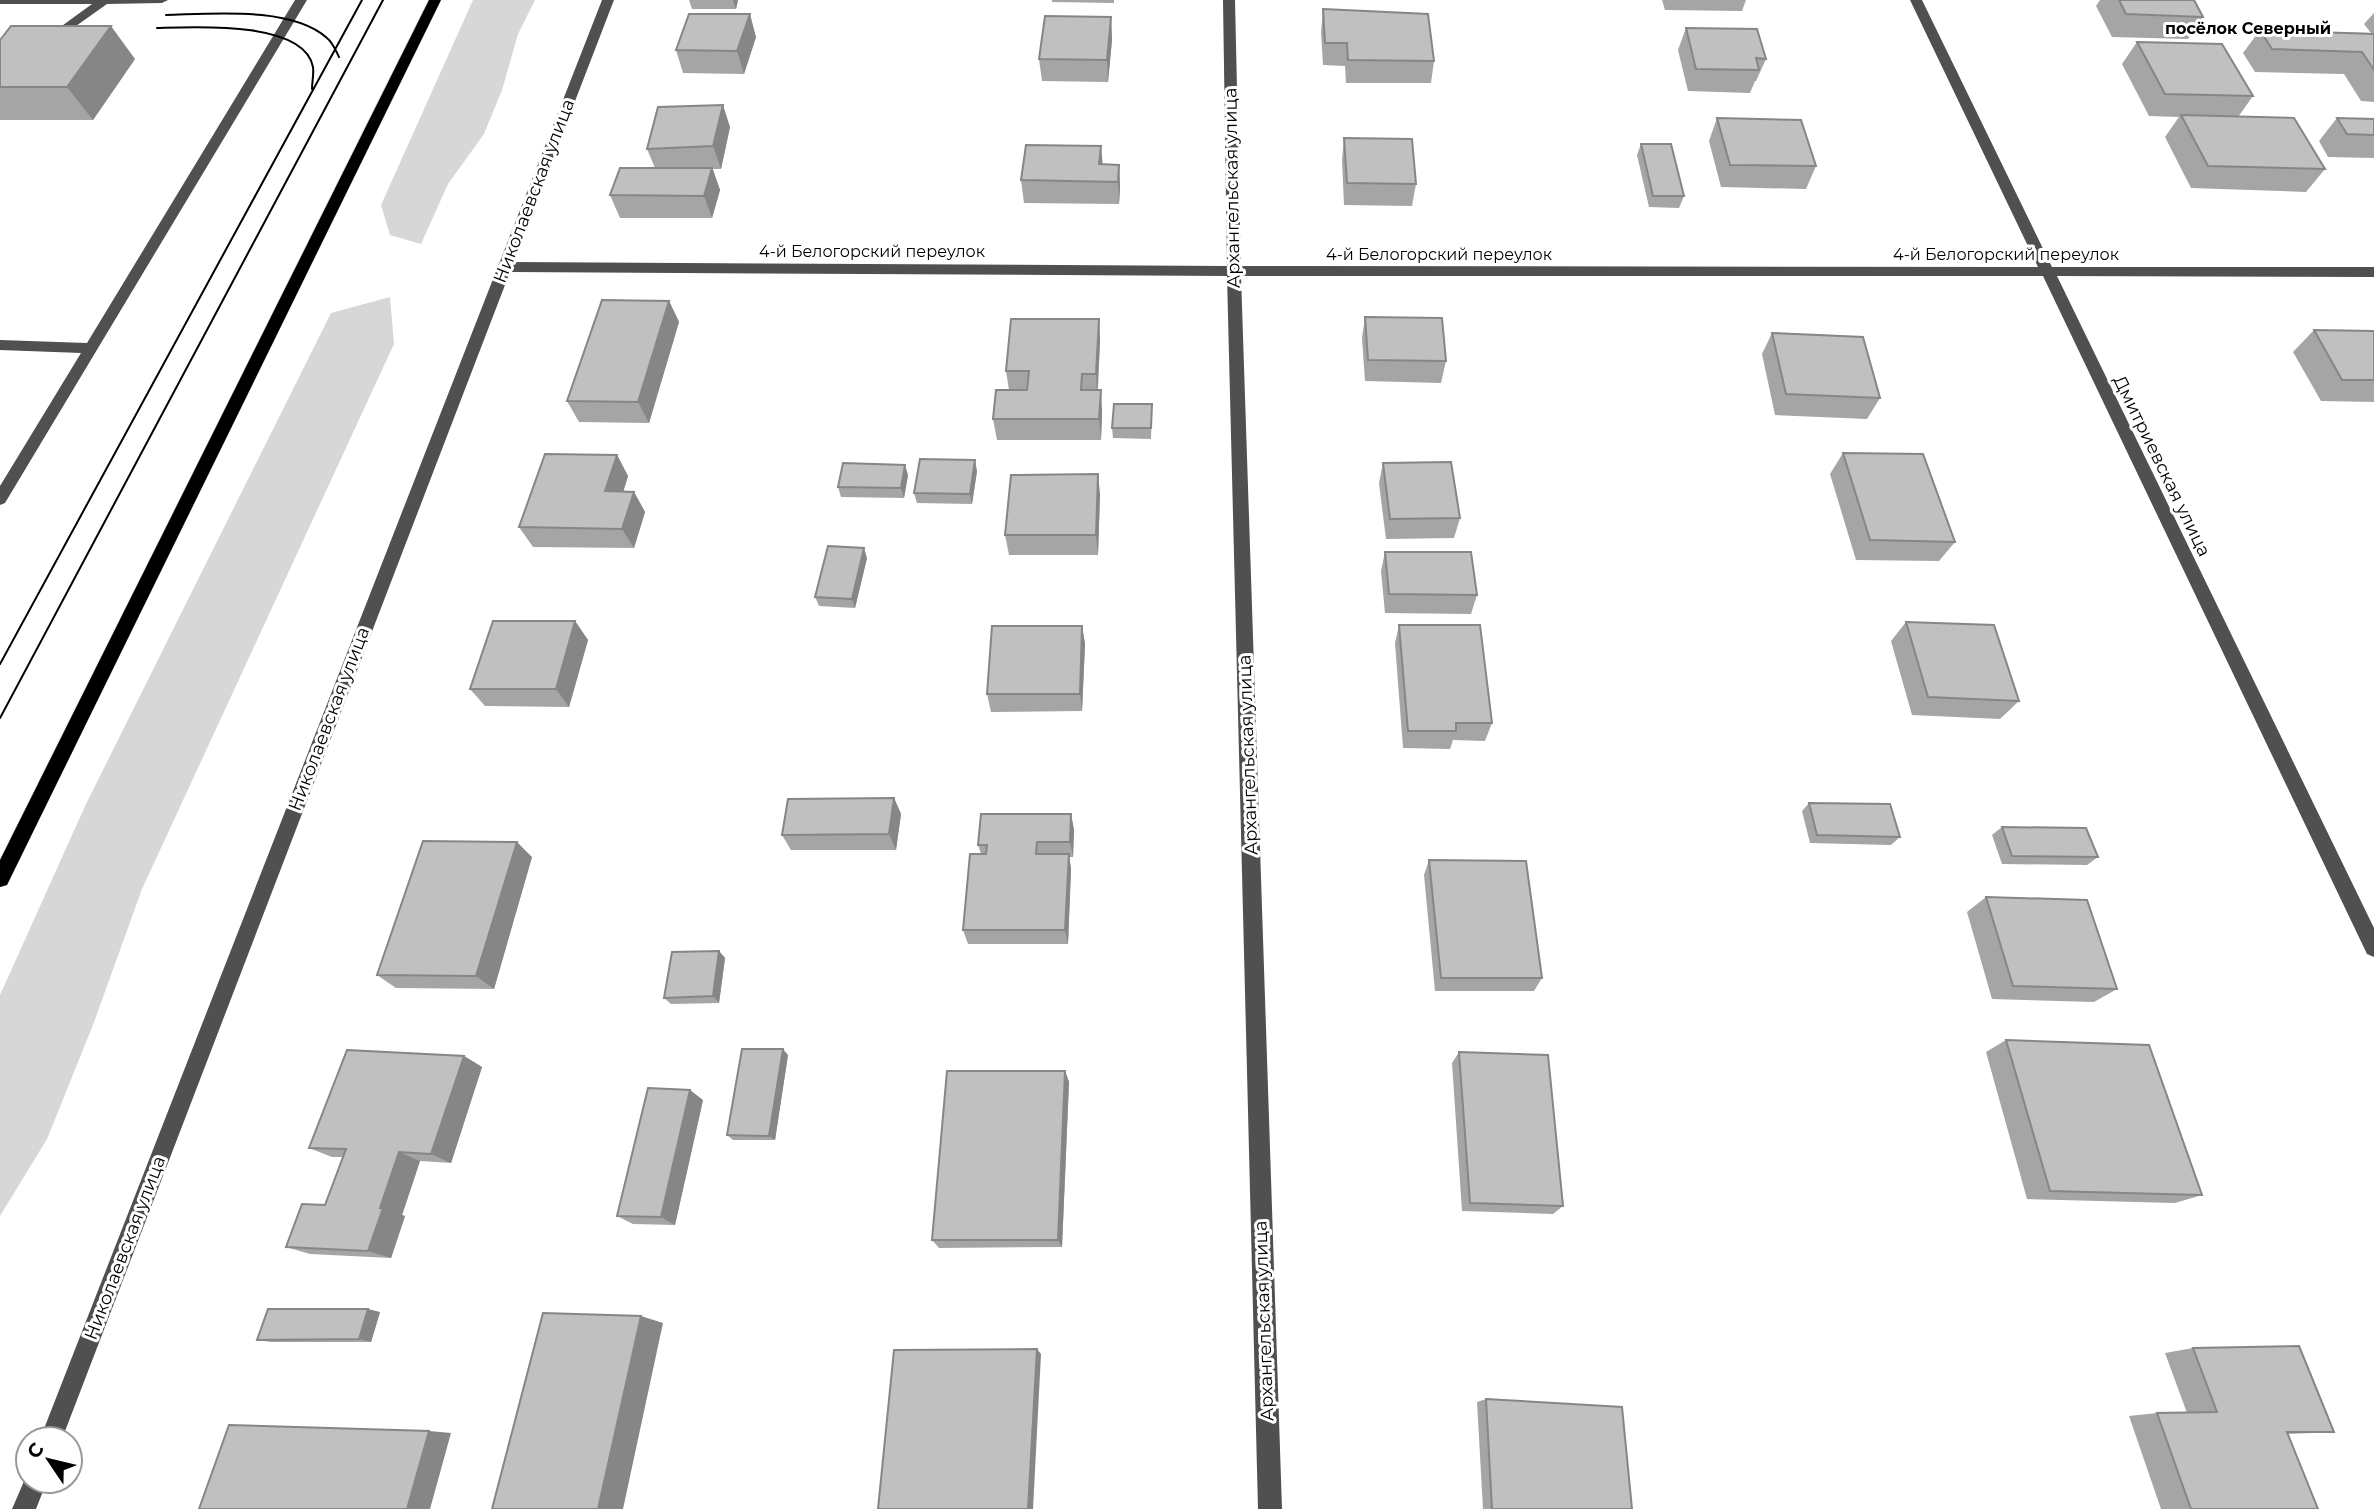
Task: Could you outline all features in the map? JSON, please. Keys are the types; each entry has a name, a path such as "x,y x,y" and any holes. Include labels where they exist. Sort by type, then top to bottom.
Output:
{"main road":[{"path":"0,879 435,0"}],"street":[{"path":"0,1 162,0"},
{"path":"0,499 301,0"},
{"name":"Николаевская улица","path":"56,1425 608,0"},
{"name":"Архангельская улица","path":"1229,0 1234,271 1270,1509"},
{"name":"Дмитриевская улица","path":"1916,0 2374,948"},
{"path":"35,49 104,1"},
{"name":"4-й Белогорский переулок","path":"504,267 2374,272"},
{"path":"0,345 90,348"}],"shaded area":[{"path":"473,0 535,0 518,34 502,90 484,134 448,184 421,244 390,235 381,205"},
{"path":"390,297 394,344 142,889 93,1025 47,1139 0,1216 0,995 86,804 331,313"}],"building":[{"path":"2119,0 2194,0 2203,17 2126,14"},
{"path":"1323,9 1428,14 1434,61 1348,60 1347,43 1325,43"},
{"path":"689,14 750,14 737,51 676,50"},
{"path":"1045,16 1111,17 1107,60 1039,59"},
{"path":"11,26 111,26 67,87 0,87 0,40"},
{"path":"1686,28 1757,29 1766,59 1756,58 1759,70 1696,69"},
{"path":"2260,30 2374,34 2374,70 2362,52 2272,49"},
{"path":"2137,42 2222,44 2253,96 2165,94"},
{"path":"723,105 713,146 647,149 658,107"},
{"path":"2181,115 2294,118 2325,169 2208,166"},
{"path":"1717,118 1801,120 1816,166 1730,165"},
{"path":"2337,118 2374,119 2374,135 2347,134"},
{"path":"1344,138 1412,139 1416,184 1347,183"},
{"path":"1641,144 1671,144 1684,196 1653,196"},
{"path":"1026,145 1101,146 1099,164 1119,165 1118,182 1021,180"},
{"path":"620,168 712,168 704,196 610,195"},
{"path":"602,300 669,301 638,402 567,401"},
{"path":"1365,317 1442,318 1446,361 1368,360"},
{"path":"1011,319 1099,319 1096,374 1082,374 1081,390 1101,390 1099,419 993,419 996,390 1027,390 1029,371 1006,371"},
{"path":"2314,330 2374,331 2374,380 2342,380"},
{"path":"1772,333 1863,337 1880,398 1786,394"},
{"path":"1114,404 1152,404 1151,428 1112,428"},
{"path":"1843,453 1923,454 1955,542 1870,540"},
{"path":"545,454 617,455 605,491 634,492 622,529 519,527"},
{"path":"920,459 975,460 970,494 914,493"},
{"path":"1451,462 1460,518 1390,519 1383,463"},
{"path":"843,463 905,465 901,488 838,487"},
{"path":"1098,474 1096,535 1005,535 1011,475"},
{"path":"828,546 864,548 852,599 815,597"},
{"path":"1385,552 1471,552 1477,595 1389,594"},
{"path":"493,621 575,621 556,689 470,689"},
{"path":"1906,622 1994,625 2019,701 1928,697"},
{"path":"1399,625 1480,625 1492,723 1456,723 1456,731 1408,731"},
{"path":"992,626 1082,626 1080,694 987,694"},
{"path":"894,798 889,834 782,835 788,799"},
{"path":"1809,803 1890,804 1900,837 1817,835"},
{"path":"981,814 1071,814 1070,842 1037,842 1036,854 1069,854 1065,930 963,930 970,854 986,854 987,845 978,845"},
{"path":"2002,827 2086,828 2098,857 2012,856"},
{"path":"423,841 517,842 476,976 377,975"},
{"path":"1429,860 1526,861 1542,978 1441,978"},
{"path":"1986,897 2087,900 2117,989 2013,986"},
{"path":"719,951 713,996 664,998 672,952"},
{"path":"2006,1040 2149,1045 2202,1195 2050,1191"},
{"path":"742,1049 783,1049 769,1136 727,1135"},
{"path":"347,1050 464,1056 431,1154 399,1152 368,1251 286,1247 302,1204 325,1205 346,1149 309,1148"},
{"path":"1459,1052 1548,1055 1563,1206 1470,1203"},
{"path":"947,1071 1065,1071 1058,1240 932,1240"},
{"path":"648,1088 690,1090 661,1217 617,1216"},
{"path":"268,1309 368,1309 359,1339 257,1340"},
{"path":"543,1313 641,1316 598,1509 492,1509"},
{"path":"2299,1346 2334,1432 2287,1432 2318,1509 2191,1509 2157,1413 2217,1412 2193,1348"},
{"path":"1037,1349 1028,1509 878,1509 894,1350"},
{"path":"1486,1399 1622,1407 1632,1509 1492,1509"},
{"path":"229,1425 429,1431 407,1509 199,1509"}],"tram line":[{"path":"335,49 362,0"},
{"path":"0,718 383,0"},
{"path":"166,15 228,13 272,16 312,28 327,38 335,49"},
{"path":"157,28 245,30 290,41 305,52 313,67 312,89"},
{"path":"0,664 335,49"},
{"path":"335,49 339,57"}],"district":[{"name":"посёлок Северный","path":"2248,28"}]}
